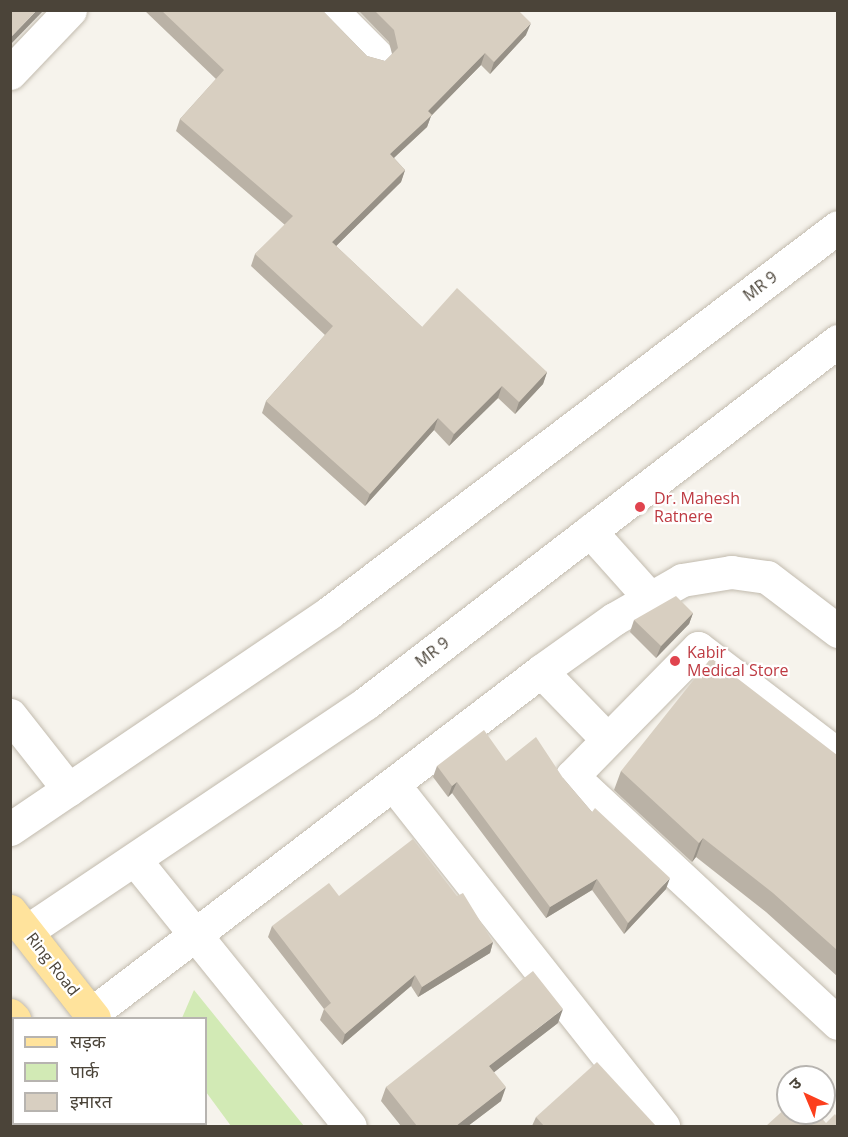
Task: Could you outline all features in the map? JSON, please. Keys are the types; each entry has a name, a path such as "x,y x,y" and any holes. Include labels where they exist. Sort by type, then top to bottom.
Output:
{"main road":[{"name":"Ring Road","path":"16,928 93,1016"}],"street":[{"path":"10,73 70,10"},
{"path":"331,10 376,55"},
{"name":"MR 9","path":"10,829 330,612 837,227"},
{"name":"MR 9","path":"16,928 135,860 366,703 837,340"},
{"path":"590,531 650,598"},
{"path":"93,1016 194,932 541,671 650,598 682,580 731,572 767,577 837,631"},
{"path":"837,754 698,648 606,738 572,776 837,1023"},
{"path":"541,671 606,738"},
{"path":"10,715 69,790"},
{"path":"393,784 663,1126"},
{"path":"135,860 350,1126"}],"green space":[{"path":"194,990 304,1126 231,1126 207,1093 207,1017 182,1017"}],"building":[{"path":"10,10 37,10 10,38"},
{"path":"161,10 322,10 367,56 385,61 398,48 394,30 374,10 518,10 531,23 494,62 485,53 428,111 432,115 390,154 405,170 332,242 422,327 457,288 547,372 519,402 502,386 454,434 438,418 370,494 266,401 333,326 255,254 293,216 180,119 224,70"},
{"path":"676,596 693,613 661,646 634,620"},
{"path":"711,658 837,755 837,950 773,893 703,838 699,843 621,771"},
{"path":"484,730 506,761 536,737 563,778 592,812 595,808 670,878 628,923 597,879 550,907 457,782 452,786 437,766"},
{"path":"413,839 457,896 463,893 493,942 422,987 415,975 345,1034 324,1009 331,1003 272,926 329,883 339,896"},
{"path":"533,971 563,1009 489,1066 506,1087 456,1126 417,1126 386,1087"},
{"path":"597,1062 656,1126 544,1126 536,1117"},
{"path":"836,1116 837,1117 837,1126 766,1126 776,1117 776,1125 836,1125"}],"place":[{"name":"Dr. Mahesh Ratnere","path":"640,507"},
{"name":"Kabir Medical Store","path":"675,661"}]}
